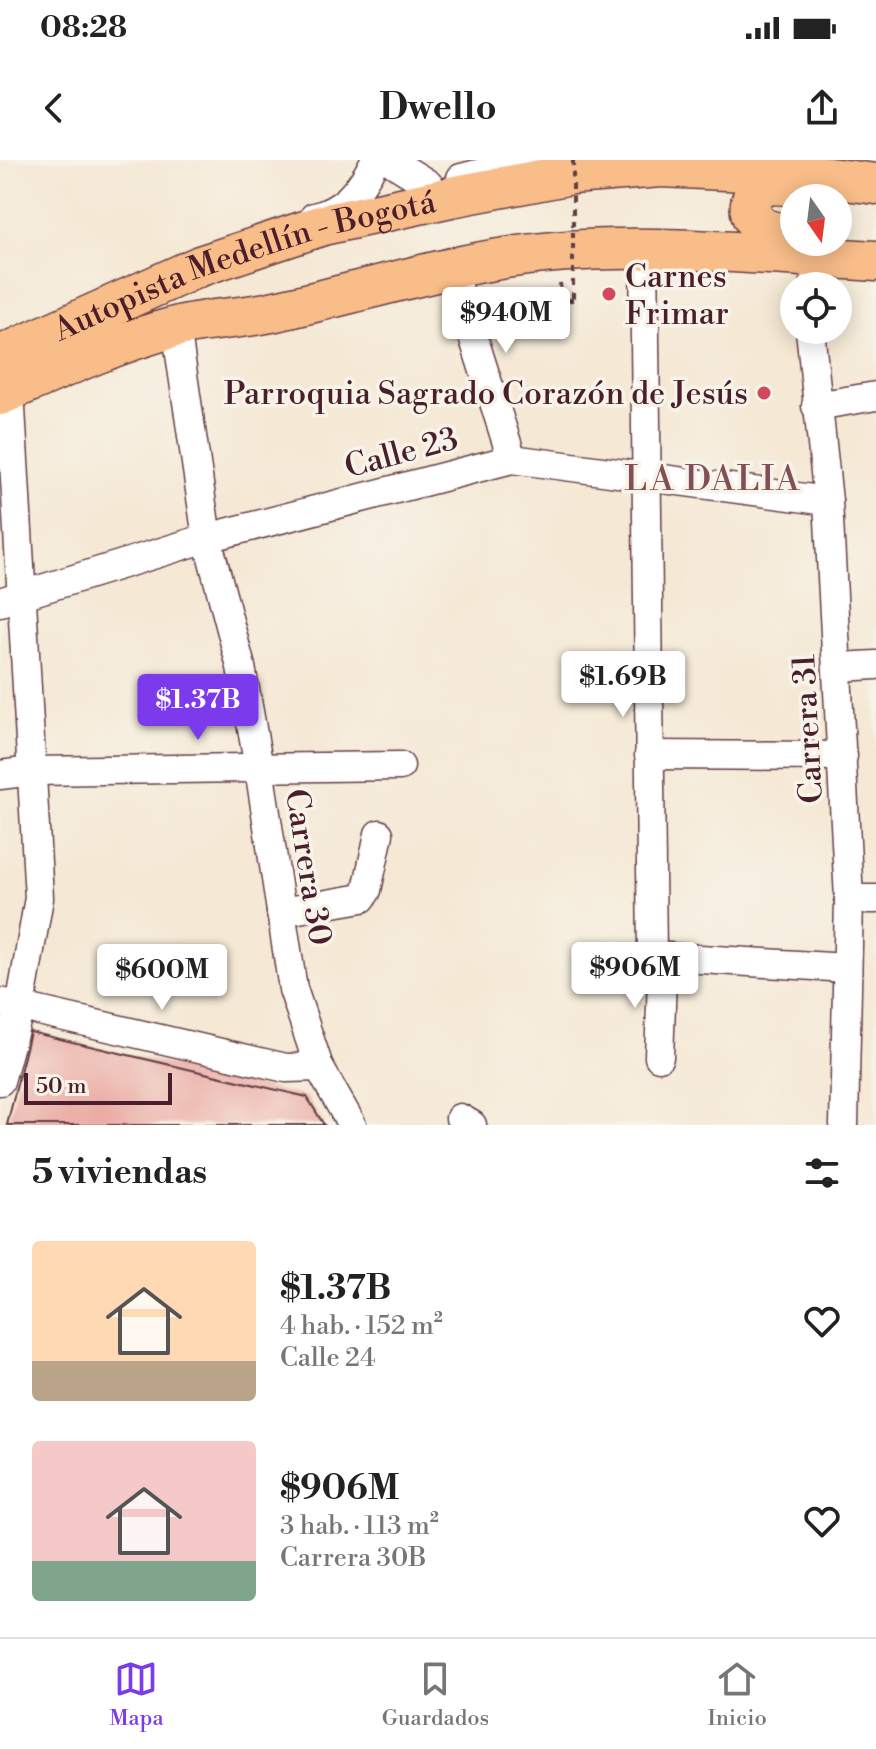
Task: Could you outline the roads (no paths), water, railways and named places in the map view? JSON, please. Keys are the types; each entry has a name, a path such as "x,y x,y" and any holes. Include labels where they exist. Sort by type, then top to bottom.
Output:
{"highway":[{"name":"Autopista Medellín - Bogotá","path":"3,381 200,266 323,225 572,174 661,167 791,173 875,186"},
{"path":"875,186 768,185 756,191 751,200 751,210 759,226 816,258 876,242"},
{"name":"Autopista Medellín - Bogotá","path":"3,381 76,361 176,327 270,312 465,264 555,252 876,261"}],"street":[{"path":"200,266 216,251 241,238 321,215 344,203 366,179 375,160"},
{"path":"389,160 447,198 461,176 533,160"},
{"path":"644,256 652,956 662,980 659,1057"},
{"path":"816,258 876,275"},
{"path":"465,264 512,459"},
{"name":"Carrera 30","path":"176,327 207,538 241,667 293,989 319,1067 352,1125"},
{"name":"Carrera 31","path":"811,344 828,501 843,756 863,899 847,968 844,1125"},
{"path":"0,1081 10,1004 39,898 32,771 10,599 3,381"},
{"path":"816,406 876,396"},
{"name":"Calle 23","path":"10,599 207,538 512,459 828,501"},
{"path":"839,667 876,665"},
{"path":"649,755 843,756"},
{"path":"0,775 32,771 400,766"},
{"path":"281,912 362,898 367,890 379,834"},
{"path":"652,956 847,968"},
{"path":"10,1004 286,1068 319,1067"}],"place":[{"name":"Carnes Frimar","path":"609,294"},
{"name":"Parroquia Sagrado Corazón de Jesús","path":"764,393"}],"district":[{"name":"LA DALIA","path":"713,478"}]}
